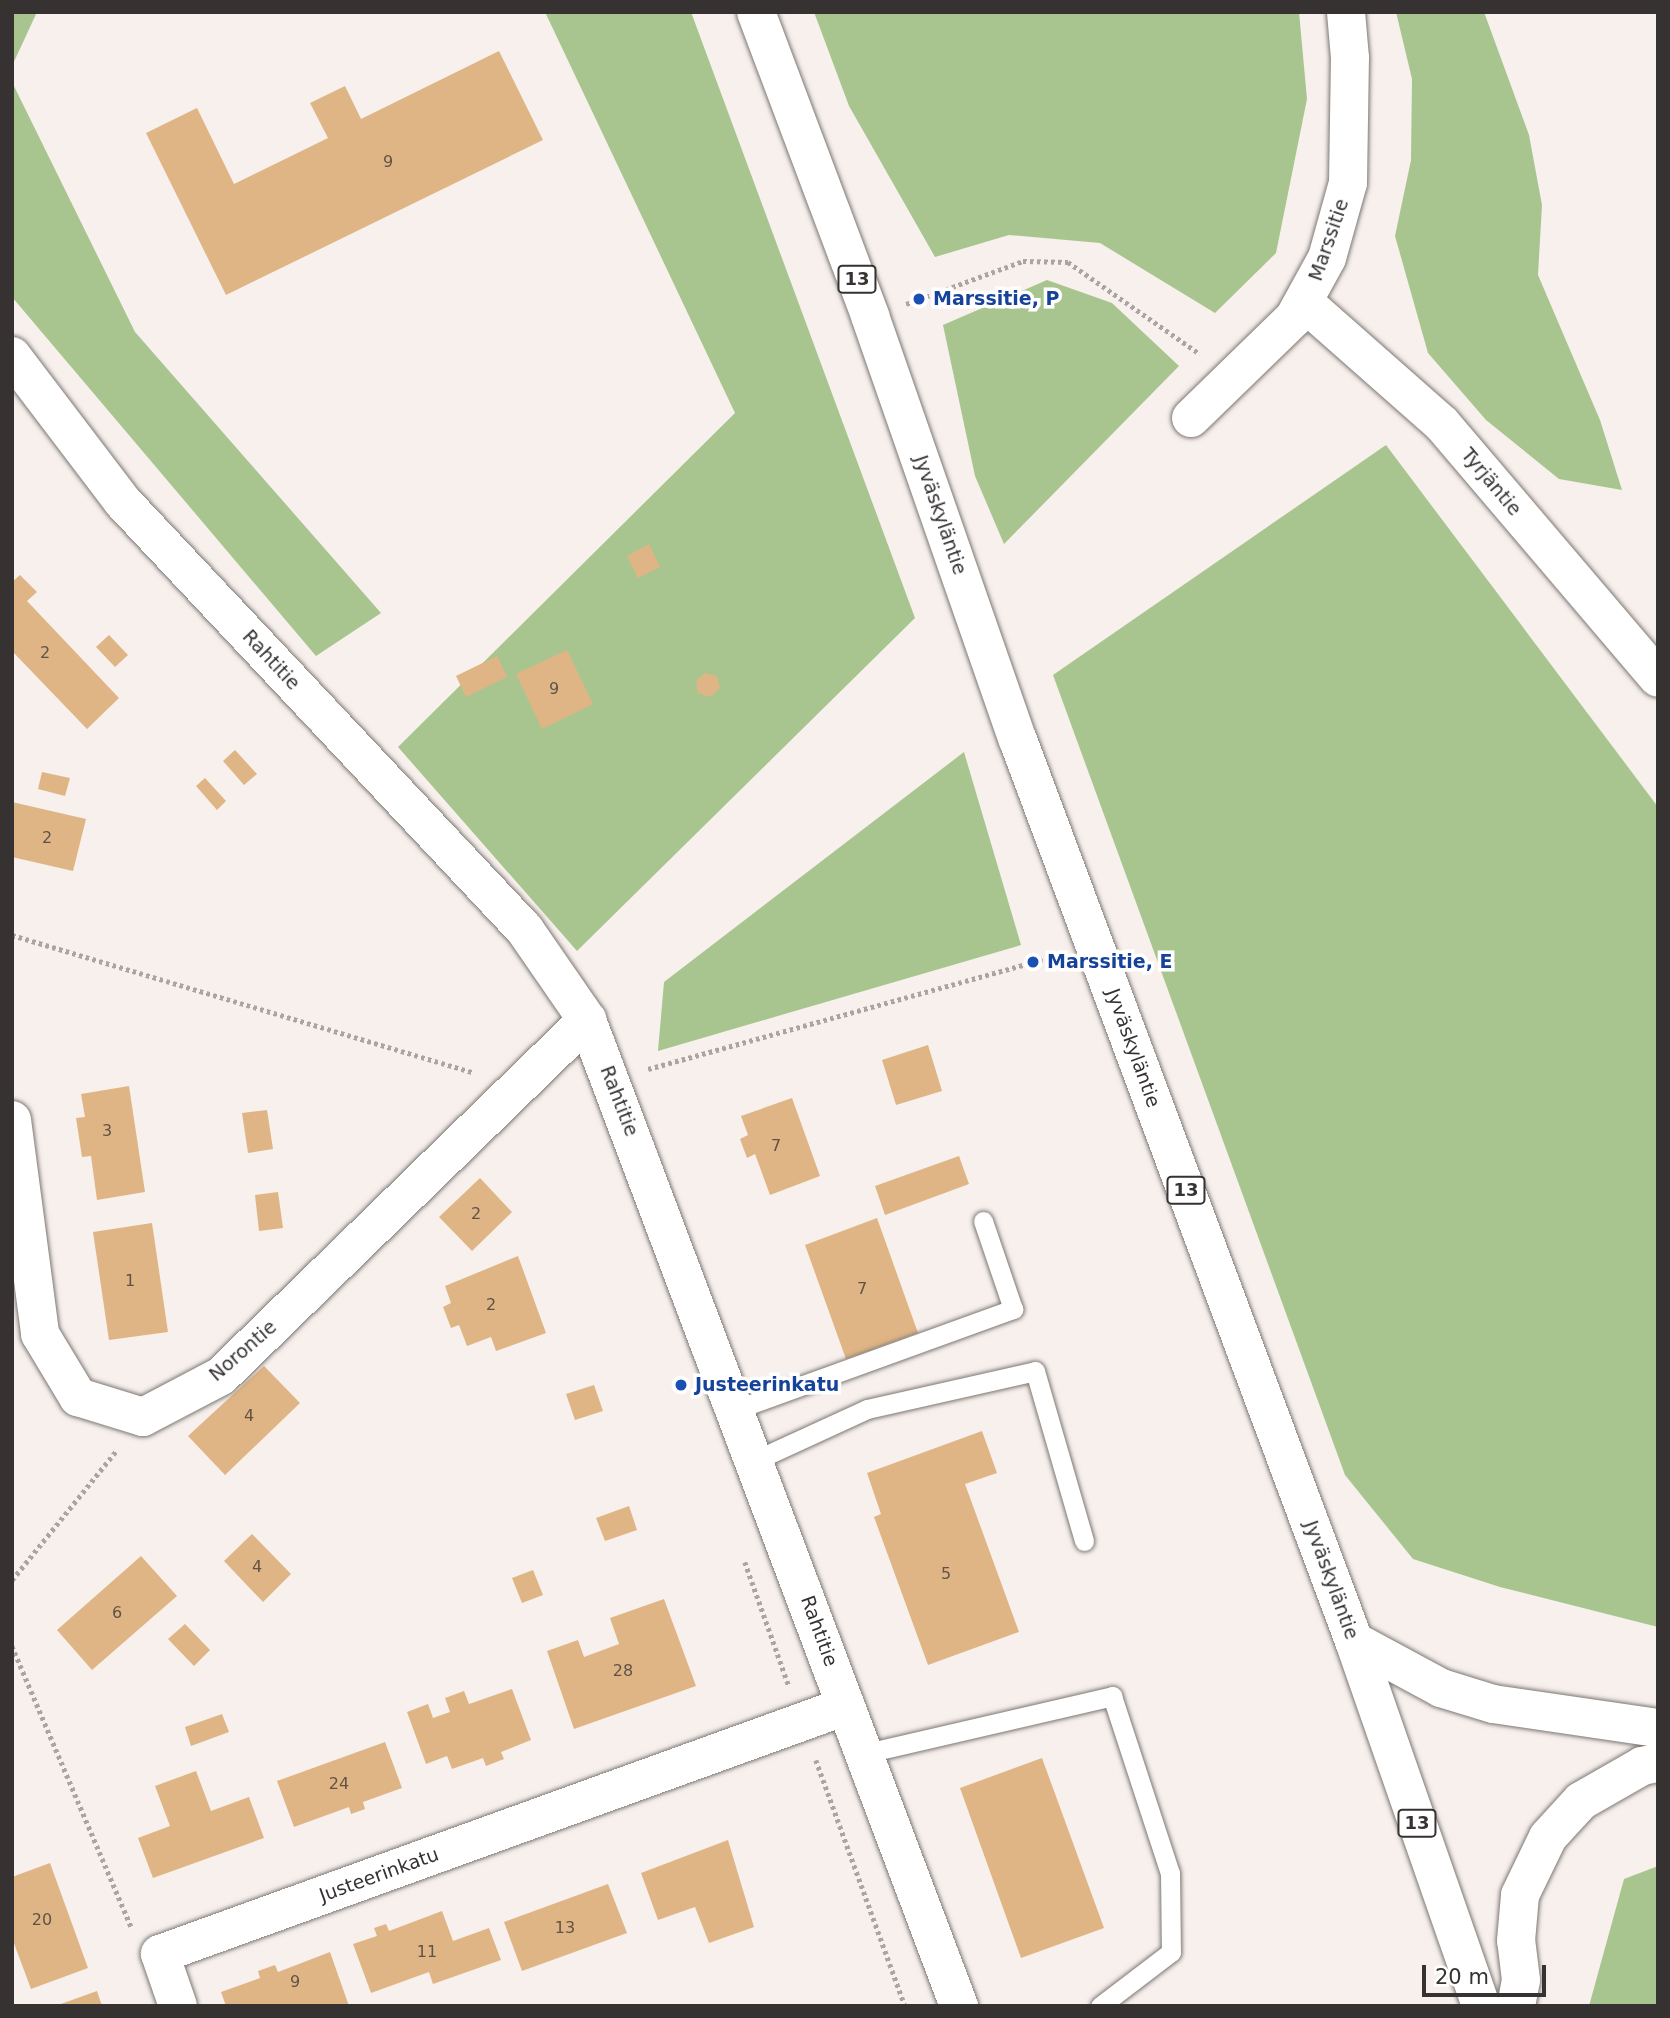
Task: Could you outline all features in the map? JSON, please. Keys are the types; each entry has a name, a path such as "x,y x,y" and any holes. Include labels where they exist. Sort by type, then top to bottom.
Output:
{"main road":[{"name":"Jyväskyläntie","path":"756,12 870,316 1018,740 1354,1641 1481,2006"},
{"name":"Marssitie","path":"1191,418 1235,379 1306,304 1327,258 1348,183 1350,58 1346,12"},
{"name":"Tyrjäntie","path":"1306,304 1442,424 1658,678"},
{"name":"Rahtitie","path":"12,356 122,500 525,930 587,1020 737,1409 959,2006"},
{"name":"Norontie","path":"143,1417 222,1376 587,1020"},
{"path":"12,1120 40,1334 78,1396 143,1417"},
{"path":"1354,1641 1441,1688 1493,1704 1658,1728"},
{"name":"Justeerinkatu","path":"160,1954 846,1706"},
{"path":"1516,2006 1521,1980 1516,1941 1520,1895 1548,1837 1581,1801 1642,1766 1658,1763"},
{"path":"160,1954 177,2006"}],"lane":[{"path":"737,1409 1013,1309 983,1221"},
{"path":"756,1460 867,1409 1035,1371 1084,1541"},
{"path":"866,1753 1112,1696 1170,1873 1171,1952 1100,2006"}],"path":[{"path":"870,316 1023,261 1068,262 1126,298 1235,379"},
{"path":"12,935 474,1073"},
{"path":"611,1080 1095,944"},
{"path":"12,1580 143,1417"},
{"path":"12,1646 125,1921 160,1954"}],"green space":[{"path":"12,12 37,12 12,66"},
{"path":"545,12 691,12 915,618 577,951 398,747 735,413"},
{"path":"814,12 1299,12 1307,99 1276,253 1215,313 1100,243 1009,235 935,257 849,106"},
{"path":"1396,12 1484,12 1529,135 1542,205 1538,275 1600,420 1622,490 1559,479 1486,420 1428,353 1395,236 1411,160 1412,79"},
{"path":"12,82 135,332 381,613 316,656 12,297"},
{"path":"1047,280 1112,303 1179,366 1004,544 975,476 943,325"},
{"path":"1386,445 1658,807 1658,1627 1500,1587 1413,1559 1345,1475 1053,675"},
{"path":"964,752 1021,945 658,1051 664,982"},
{"path":"1658,1866 1658,2006 1589,2006 1624,1879"}],"building":[{"path":"499,51 543,140 226,295 146,133 197,108 234,184 328,138 310,103 345,86 361,119"},
{"path":"649,544 660,567 638,578 627,556"},
{"path":"20,575 37,592 27,601 119,698 87,729 12,651 12,582"},
{"path":"109,635 128,655 115,667 96,647"},
{"path":"567,650 593,704 542,729 516,674"},
{"path":"497,656 507,677 466,697 456,676"},
{"path":"705,673 717,676 720,688 710,697 698,693 696,681"},
{"path":"235,750 257,774 244,785 223,761"},
{"path":"42,772 70,778 65,796 38,789"},
{"path":"205,778 226,801 217,810 196,786"},
{"path":"12,802 86,819 73,871 12,857"},
{"path":"928,1045 942,1091 896,1105 882,1060"},
{"path":"129,1086 145,1192 97,1200 91,1156 82,1157 76,1118 85,1117 81,1094"},
{"path":"792,1098 820,1176 770,1195 755,1154 747,1158 740,1139 748,1135 741,1116"},
{"path":"267,1110 273,1149 248,1153 242,1113"},
{"path":"959,1156 969,1184 885,1215 875,1186"},
{"path":"480,1178 512,1212 472,1251 439,1217"},
{"path":"278,1192 283,1228 259,1231 255,1195"},
{"path":"877,1218 918,1333 846,1359 805,1245"},
{"path":"152,1223 168,1332 109,1340 93,1232"},
{"path":"518,1256 546,1333 496,1351 491,1337 467,1346 459,1325 451,1328 443,1307 451,1303 445,1286"},
{"path":"264,1366 300,1403 225,1475 188,1436"},
{"path":"594,1385 603,1411 575,1420 566,1394"},
{"path":"982,1431 997,1473 965,1484 1019,1632 928,1665 874,1517 881,1514 867,1473"},
{"path":"629,1506 637,1530 605,1541 596,1518"},
{"path":"252,1534 291,1574 263,1602 224,1561"},
{"path":"141,1556 177,1596 92,1670 57,1630"},
{"path":"533,1570 543,1595 522,1603 512,1578"},
{"path":"664,1599 696,1686 574,1729 547,1651 578,1640 584,1657 619,1644 610,1618"},
{"path":"185,1624 210,1650 194,1666 168,1639"},
{"path":"512,1689 531,1740 501,1752 504,1759 486,1766 483,1758 452,1769 447,1756 426,1764 407,1712 428,1704 433,1718 450,1712 445,1698 464,1691 469,1704"},
{"path":"222,1714 229,1732 191,1746 185,1727"},
{"path":"385,1742 402,1788 363,1802 365,1809 351,1814 349,1807 294,1827 277,1781"},
{"path":"1042,1758 1104,1928 1021,1958 960,1788"},
{"path":"196,1771 211,1811 249,1797 264,1838 153,1878 138,1838 170,1826 155,1786"},
{"path":"728,1840 754,1927 709,1943 695,1907 658,1920 641,1873"},
{"path":"50,1863 88,1968 31,1989 12,1938 12,1877"},
{"path":"608,1884 627,1933 522,1971 504,1922"},
{"path":"442,1911 453,1941 489,1928 501,1960 433,1984 429,1972 371,1993 353,1944 377,1936 374,1928 386,1924 389,1931"},
{"path":"330,1952 349,2006 226,2006 221,1992 260,1978 258,1971 275,1965 278,1972"},
{"path":"97,1991 102,2006 58,2006 58,2005"}],"place":[{"name":"Marssitie, P","path":"919,299"},
{"name":"Marssitie, E","path":"1033,962"},
{"name":"Justeerinkatu","path":"681,1385"}]}
